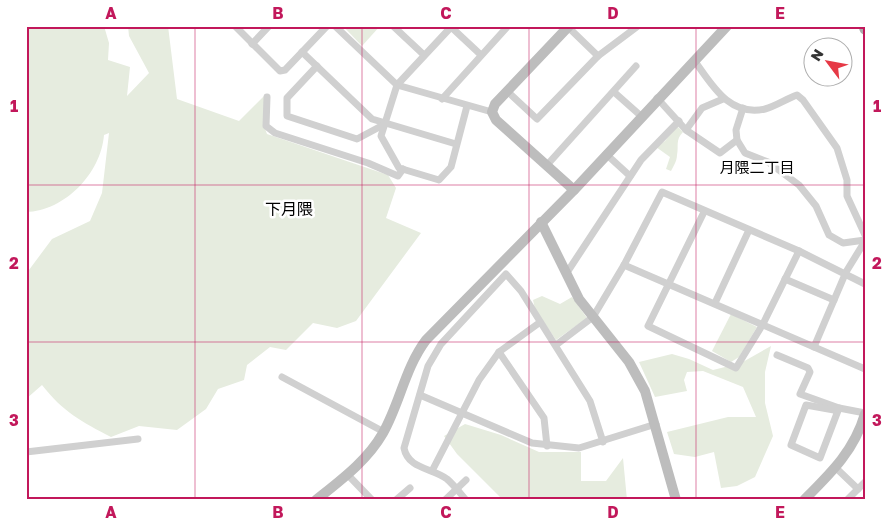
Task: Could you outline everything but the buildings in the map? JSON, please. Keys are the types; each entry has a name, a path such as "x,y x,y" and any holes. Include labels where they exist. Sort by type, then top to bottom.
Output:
{"street":[{"path":"235,26 280,71 285,70 326,26"},
{"path":"252,44 269,26"},
{"path":"334,26 397,85 492,112"},
{"path":"393,26 424,55"},
{"path":"442,99 508,26"},
{"path":"507,92 537,119 598,56 638,26"},
{"path":"316,500 348,475 369,453 384,432 418,350 574,190 657,98 727,26"},
{"path":"467,106 451,167 439,180 403,169 395,164 381,136 397,85 451,27 480,56"},
{"path":"574,190 496,120 492,112 495,104 569,27 598,56"},
{"path":"302,52 372,119 456,144"},
{"path":"694,60 722,99 743,108 767,108 784,99 797,96 803,100 837,148 847,180 847,196 865,235"},
{"path":"317,66 287,98 286,116 358,140 384,124"},
{"path":"547,165 636,66"},
{"path":"614,92 641,116"},
{"path":"267,97 266,126 275,133 368,163 398,176 403,169"},
{"path":"657,98 679,120 686,130 720,153 737,140"},
{"path":"686,130 702,108 722,99"},
{"path":"743,108 736,130 740,148 745,153 768,162 799,185 816,206 829,235 844,242 865,241"},
{"path":"566,274 640,160 679,120"},
{"path":"606,154 630,176"},
{"path":"556,345 593,317 624,265 662,192 704,212 846,272 865,284"},
{"path":"704,212 648,326 736,368 763,324 799,251"},
{"path":"541,222 552,240 579,299 637,374 650,402 676,500"},
{"path":"715,303 749,230"},
{"path":"814,346 846,272 865,241"},
{"path":"624,265 669,282 865,369"},
{"path":"466,500 447,479 417,466 405,456 404,448 428,366 441,344 506,274 521,291 539,323 556,345 590,401 603,442"},
{"path":"785,280 834,300"},
{"path":"432,471 479,380 499,352 539,323"},
{"path":"499,352 544,418 547,446"},
{"path":"777,355 808,368 810,372 800,394 864,416 854,442 836,468 804,500"},
{"path":"282,377 384,432"},
{"path":"420,394 532,443 547,446 579,448 656,424"},
{"path":"806,405 834,410 839,408 820,458 791,445 806,405"},
{"path":"26,452 138,439"},
{"path":"836,468 858,489"},
{"path":"348,475 372,500"},
{"path":"445,500 466,480"},
{"path":"847,500 865,482"},
{"path":"396,500 410,488"}],"shaded area":[{"path":"26,26 104,26 109,43 108,60 130,67 127,96 149,73 129,36 128,26 168,26 177,99 239,121 265,95 264,126 267,134 388,175 396,188 386,218 421,233 356,321 337,328 313,323 286,350 270,347 247,365 244,380 218,389 206,409 177,430 139,426 111,437 74,416 42,385 26,399 26,274 52,239 90,221 102,193 109,133 104,135 96,163 78,187 54,205 26,212"},
{"path":"343,26 380,26 362,46"},
{"path":"677,126 683,132 678,140 678,152 671,171 666,169 670,157 656,147 665,141"},
{"path":"542,296 560,304 572,297 587,318 556,340 535,309 533,300"},
{"path":"731,314 757,327 739,357 731,362 712,351"},
{"path":"771,346 765,372 765,403 773,436 755,477 737,486 721,488 714,452 695,457 674,454 667,432 728,417 756,417 743,387 703,371 687,372 684,380 687,391 655,397 639,362 672,354 689,359 713,370 741,363"},
{"path":"465,424 501,435 539,452 581,452 581,481 606,481 623,458 627,500 503,500 457,454 444,436"}],"district":[{"name":"月隈二丁目","path":"757,168"},
{"name":"下月隈","path":"289,209"}]}
